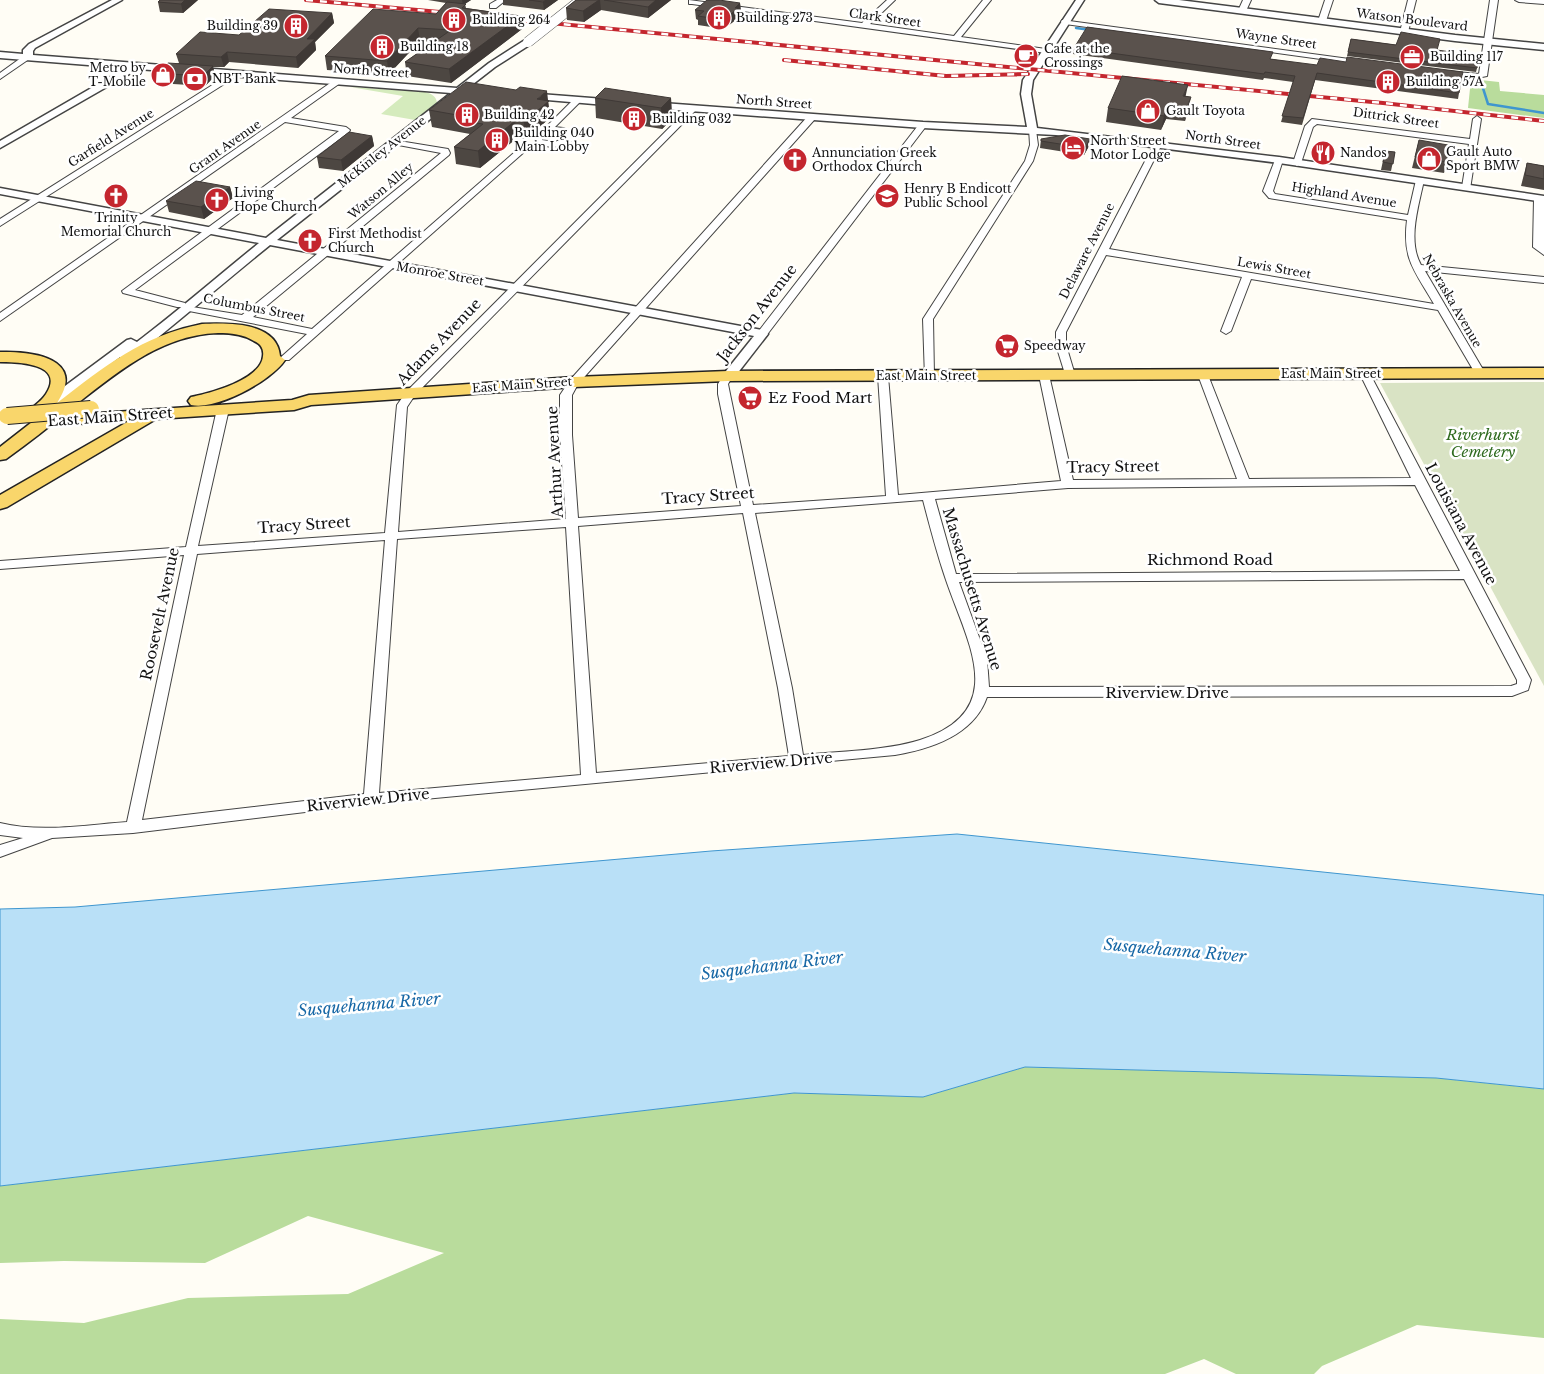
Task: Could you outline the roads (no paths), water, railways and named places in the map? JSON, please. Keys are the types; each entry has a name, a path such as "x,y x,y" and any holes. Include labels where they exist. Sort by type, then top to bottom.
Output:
{"main road":[{"path":"0,456 119,364 170,336 186,331 219,327 247,331 266,341 271,348 272,356 267,369"},
{"path":"0,357 20,356 40,360 53,367 57,372 59,383 53,395 40,412 0,442"},
{"path":"187,403 234,391 261,376 278,360 285,358"},
{"path":"281,398 268,392 262,383 285,362 285,358"},
{"name":"East Main Street","path":"2,418 88,414 153,414 294,405 309,400 574,382 728,376 1544,373"},
{"name":"East Main Street","path":"88,414 187,403 293,397 309,400"},
{"path":"0,503 153,414"}],"street":[{"path":"0,77 28,58 28,50 32,46 118,0"},
{"path":"493,6 502,0"},
{"name":"McKinley Avenue","path":"40,412 209,288 492,65 528,42 581,0"},
{"path":"864,26 891,0"},
{"path":"955,39 987,0"},
{"path":"929,376 928,319 1029,161 1034,145 1026,94 1028,80 1078,0"},
{"name":"Watson Boulevard","path":"1159,0 1404,32 1544,47"},
{"path":"1242,11 1247,0"},
{"path":"1322,21 1329,0"},
{"path":"1404,32 1412,0"},
{"path":"1434,72 1472,77 1483,76 1494,0"},
{"path":"1519,0 1544,2"},
{"name":"Clark Street","path":"692,2 1046,51"},
{"name":"Wayne Street","path":"1065,22 1374,64"},
{"name":"North Street","path":"0,55 490,93"},
{"path":"0,145 136,66"},
{"name":"Garfield Avenue","path":"0,223 236,74"},
{"name":"Grant Avenue","path":"0,318 286,120 339,81"},
{"path":"403,86 426,91 435,96 438,101 435,111"},
{"name":"North Street","path":"519,95 923,125 1032,130 1279,160 1542,199"},
{"path":"548,130 578,100"},
{"path":"988,128 1017,117 1028,105"},
{"name":"Adams Avenue","path":"371,799 401,407 411,393 694,108"},
{"name":"Arthur Avenue","path":"589,778 566,435 566,395 574,382 637,310 812,117"},
{"path":"1467,187 1477,118"},
{"path":"209,230 346,130 286,120"},
{"name":"Dittrick Street","path":"1297,163 1309,126 1315,121 1474,142"},
{"name":"Jackson Avenue","path":"797,760 785,688 723,384 923,125"},
{"name":"Watson Alley","path":"244,319 446,153 445,151 396,142"},
{"name":"Delaware Avenue","path":"1070,375 1061,345 1061,332 1158,144"},
{"path":"285,358 519,153"},
{"name":"Highland Avenue","path":"1279,160 1268,191 1272,196 1412,218"},
{"name":"Nebraska Avenue","path":"1420,180 1412,218 1409,245 1416,267 1480,373"},
{"name":"Monroe Street","path":"0,191 762,334"},
{"path":"1542,199 1538,247 1544,252"},
{"name":"Columbus Street","path":"209,230 127,290 129,293 244,319 314,332"},
{"name":"Lewis Street","path":"1102,251 1247,277 1442,308"},
{"path":"1416,267 1544,280"},
{"path":"1226,331 1247,277"},
{"name":"McKinley Avenue","path":"119,364 185,306"},
{"path":"1203,374 1244,482"},
{"name":"Louisiana Avenue","path":"1365,374 1524,680 1521,688"},
{"path":"1044,375 1068,484"},
{"path":"883,376 892,498"},
{"name":"Roosevelt Avenue","path":"133,826 190,550 223,409"},
{"name":"Tracy Street","path":"0,565 1068,484 1419,481"},
{"name":"Massachusetts Avenue","path":"928,496 951,578 979,657 983,681 982,692"},
{"name":"Richmond Road","path":"951,578 1469,575"},
{"name":"Riverview Drive","path":"0,829 13,832 56,833 371,799 855,755 915,746 934,740 969,717 982,692 1469,692 1512,691 1521,688"},
{"path":"0,851 56,833"}],"water":[{"name":"Susquehanna River","path":"957,834 1544,895 1544,1089 1436,1078 1025,1067 923,1097 794,1093 0,1186 0,909 75,907 711,851"}],"waterway":[{"path":"1076,28 1091,30"},
{"path":"1467,80 1482,85 1488,104 1544,113"}],"railway":[{"path":"306,0 451,13"},
{"path":"508,19 1383,103 1544,121"},
{"path":"784,60 946,76 1028,74"}],"place":[{"name":"Building 273","path":"719,18"},
{"name":"Building 264","path":"454,20"},
{"name":"Building 39","path":"296,26"},
{"name":"Building 18","path":"382,47"},
{"name":"Cafe at the Crossings","path":"1026,56"},
{"name":"Building 117","path":"1412,57"},
{"name":"Metro by T-Mobile","path":"163,75"},
{"name":"NBT Bank","path":"195,79"},
{"name":"Building 57A","path":"1388,82"},
{"name":"Gault Toyota","path":"1148,111"},
{"name":"Building 42","path":"467,115"},
{"name":"Building 032","path":"634,119"},
{"name":"Building 040 Main Lobby","path":"497,140"},
{"name":"North Street Motor Lodge","path":"1073,148"},
{"name":"Nandos","path":"1323,153"},
{"name":"Gault Auto Sport BMW","path":"1429,159"},
{"name":"Annunciation Greek Orthodox Church","path":"795,160"},
{"name":"Trinity Memorial Church","path":"116,196"},
{"name":"Henry B Endicott Public School","path":"887,196"},
{"name":"Living Hope Church","path":"217,200"},
{"name":"First Methodist Church","path":"310,241"},
{"name":"Speedway","path":"1007,346"},
{"name":"Ez Food Mart","path":"750,398"}],"park label":[{"name":"Riverhurst Cemetery","path":"1483,444"}]}
